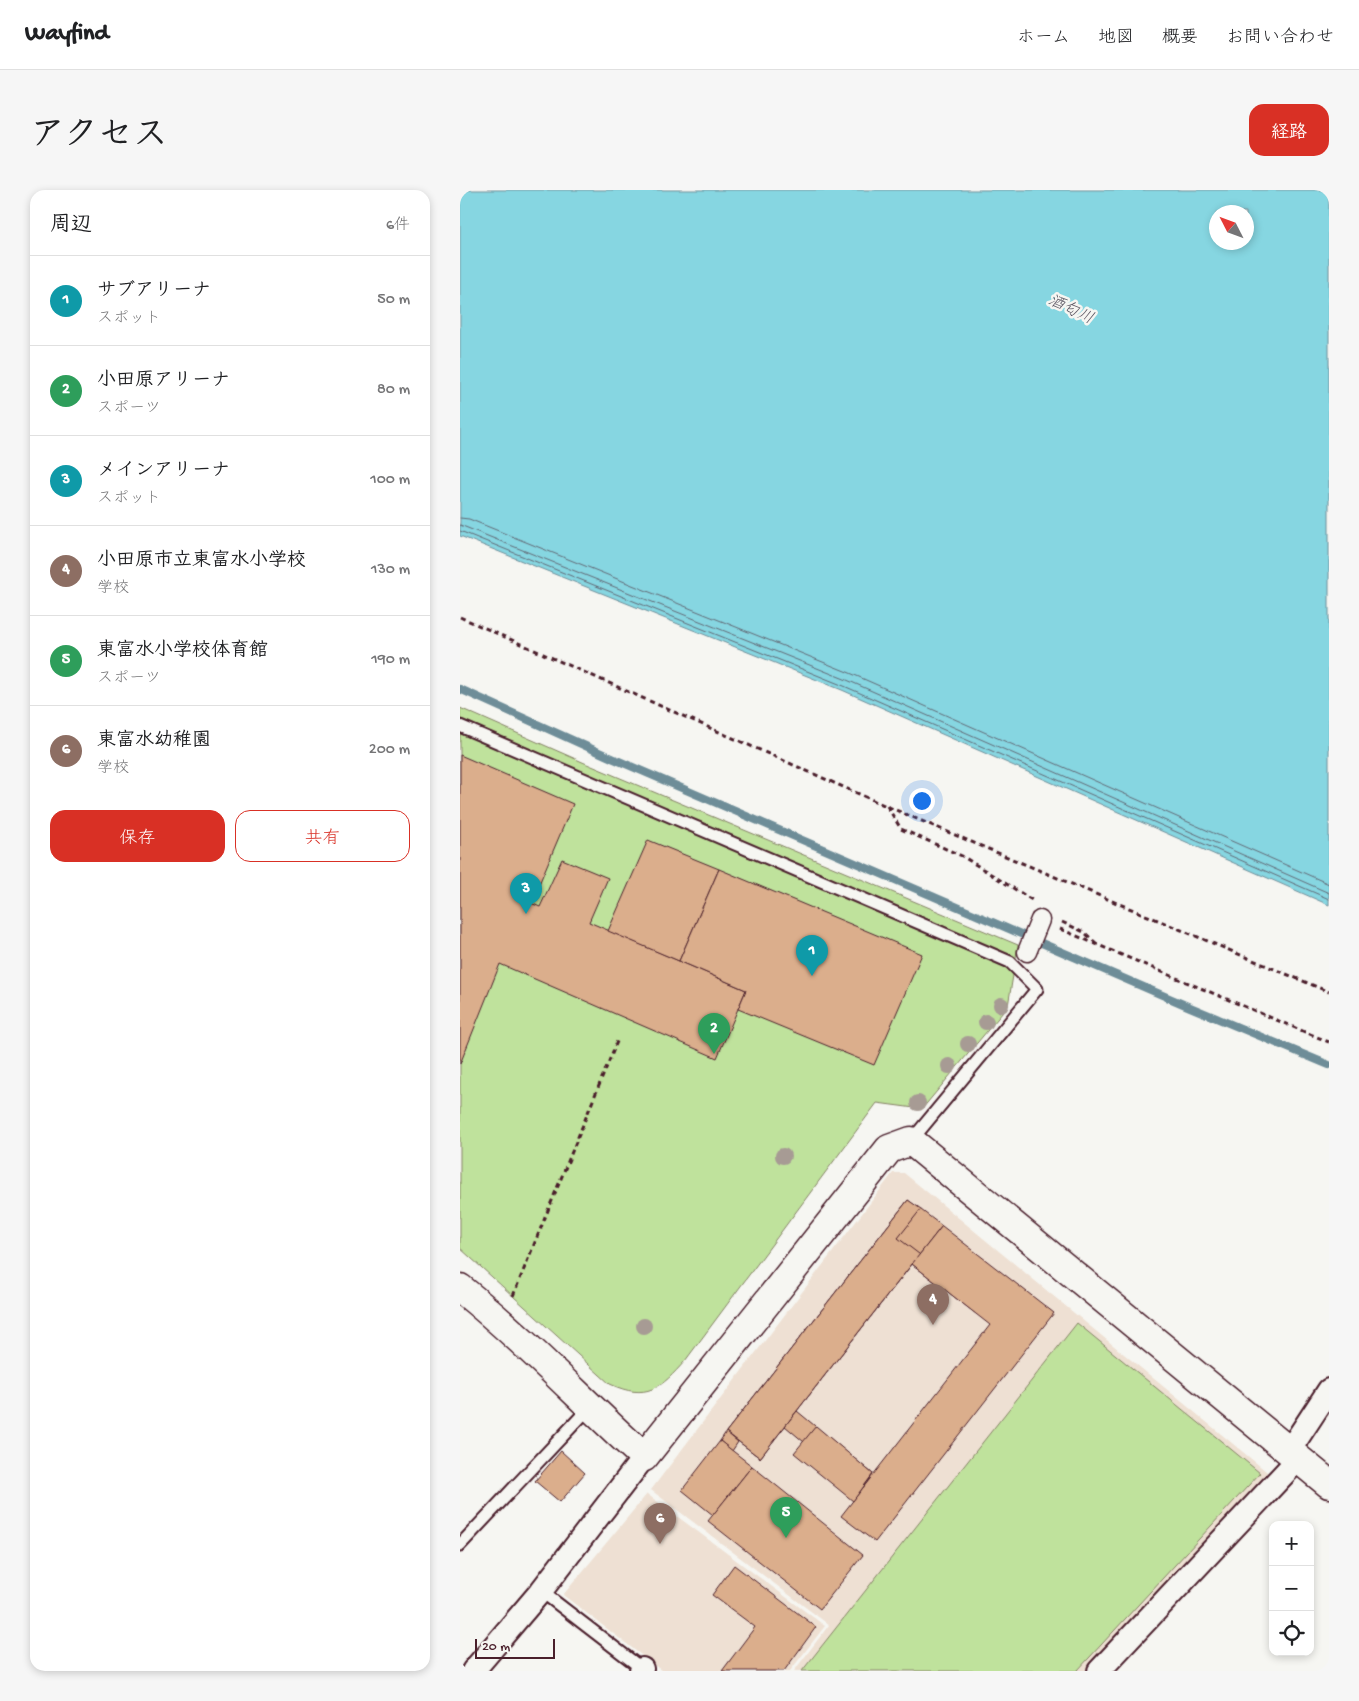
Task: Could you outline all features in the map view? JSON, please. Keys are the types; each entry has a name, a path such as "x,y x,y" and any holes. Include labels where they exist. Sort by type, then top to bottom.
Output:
{"street":[{"path":"1027,952 1042,914"},
{"path":"473,1671 541,1591 644,1457 890,1149 911,1142 1329,1484"},
{"path":"460,1288 502,1322 589,1408 644,1457"},
{"path":"1099,1671 1294,1455 1329,1390"}],"lane":[{"path":"460,726 1010,962 1037,989 911,1142"},
{"path":"460,1545 589,1408"},
{"path":"541,1591 643,1670"}],"path":[{"path":"460,617 886,806 1329,992"},
{"path":"886,806 901,829 962,856 1042,914 1100,947 1329,1042"},
{"path":"1042,914 1084,932 1100,947"},
{"path":"502,1322 618,1039"}],"shaded area":[{"path":"893,1173 904,1173 1272,1476 1087,1671 794,1671 829,1625 651,1490"},
{"path":"647,1494 825,1626 790,1671 662,1671 563,1595"}],"green space":[{"path":"460,708 587,764 1018,945 1008,1006 922,1109 877,1103 685,1361 660,1385 652,1389 634,1391 610,1384 460,1248"},
{"path":"1077,1323 1260,1473 1077,1671 802,1671"}],"water":[{"name":"酒匂川","path":"460,190 1329,190 1329,905 842,690 460,536"}],"building":[{"path":"460,755 573,804 531,903 540,907 562,859 608,878 589,922 746,990 717,1058 500,964 460,1064"},
{"path":"648,840 719,869 679,961 608,931"},
{"path":"719,869 922,954 874,1065 738,1009 746,990 679,961"},
{"path":"908,1200 942,1226 760,1458 726,1432"},
{"path":"908,1200 921,1209 898,1238 983,1303 975,1313 912,1264 760,1458 726,1432"},
{"path":"942,1226 1054,1313 875,1542 841,1516 990,1325 912,1264"},
{"path":"797,1411 873,1474 861,1490 785,1426"},
{"path":"816,1426 873,1474 853,1501 794,1453"},
{"path":"726,1432 738,1442 732,1451 720,1441"},
{"path":"720,1441 752,1466 713,1515 682,1490"},
{"path":"561,1451 585,1473 560,1502 535,1481"},
{"path":"752,1466 863,1555 820,1609 708,1521"},
{"path":"734,1565 816,1627 784,1671 722,1671 755,1627 712,1595"}],"waterway":[{"path":"460,689 612,758 1329,1065"}],"place":[{"name":"メインアリーナ","path":"526,914"},
{"name":"サブアリーナ","path":"812,976"},
{"name":"小田原アリーナ","path":"714,1054"},
{"name":"小田原市立東富水小学校","path":"933,1325"},
{"name":"東富水小学校体育館","path":"786,1538"},
{"name":"東富水幼稚園","path":"660,1544"}]}
